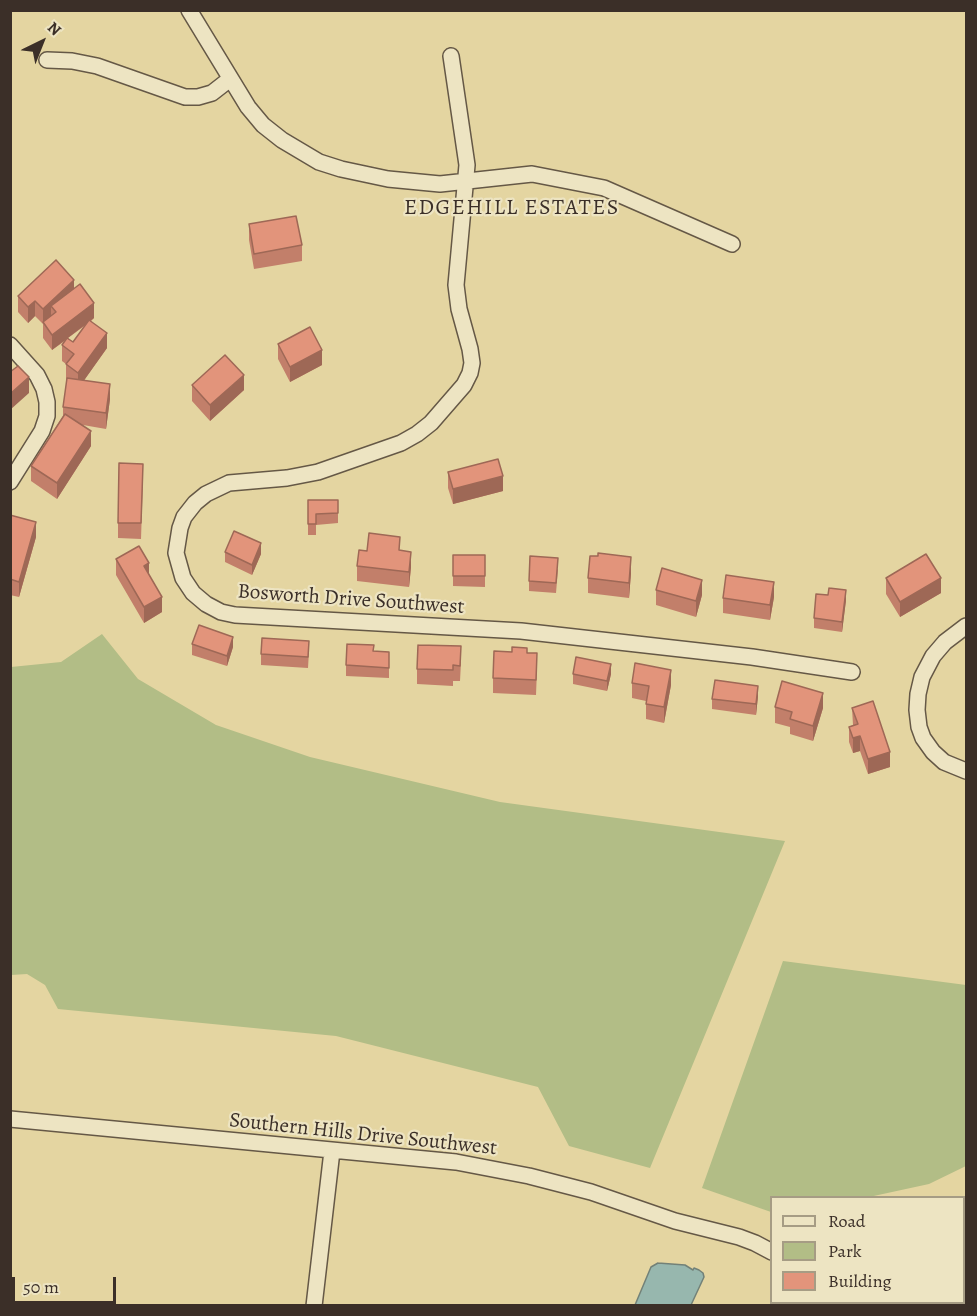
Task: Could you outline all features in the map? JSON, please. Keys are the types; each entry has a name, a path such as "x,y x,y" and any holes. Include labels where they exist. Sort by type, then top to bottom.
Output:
{"street":[{"path":"189,10 248,107 264,125 290,146 319,162 388,179 440,184 532,174 604,188 732,244"},
{"name":"Bosworth Drive Southwest","path":"452,56 467,165 456,285 459,309 472,363 464,385 431,423 417,435 401,444 318,472 287,478 229,483 206,494 184,517 177,539 178,565 183,578 206,604 221,612 235,615 521,631 752,657 852,672"},
{"path":"47,60 72,61 97,66 185,97 198,97 212,93 230,79"},
{"path":"10,345 37,375 44,389 47,416 42,431 10,482"},
{"path":"966,626 945,642 933,656 922,677 917,710 923,738 933,752 945,762 966,771"},
{"name":"Southern Hills Drive Southwest","path":"10,1119 456,1162 591,1191 675,1221 755,1242 770,1251"},
{"path":"314,1305 332,1151"}],"green space":[{"path":"102,634 138,679 216,725 310,757 500,802 785,841 650,1168 569,1146 538,1087 336,1036 58,1009 45,985 27,974 11,975 11,667 61,662"},
{"path":"783,961 966,985 966,1166 929,1184 874,1196 770,1196 770,1212 702,1188"}],"water":[{"path":"658,1263 685,1265 703,1273 704,1277 691,1305 635,1305 651,1267"}],"building":[{"path":"296,216 302,245 254,254 249,224"},
{"path":"56,260 74,280 43,309 35,301 28,307 18,296"},
{"path":"80,284 94,303 52,335 43,322 56,312 51,306"},
{"path":"89,320 107,333 78,373 66,364 74,354 62,345 67,338 73,342"},
{"path":"310,327 322,350 290,367 278,344"},
{"path":"225,355 244,375 210,405 192,385"},
{"path":"18,366 29,377 10,394 10,372"},
{"path":"67,378 110,384 106,413 63,407"},
{"path":"65,414 91,431 57,483 31,466"},
{"path":"498,459 503,476 453,489 448,472"},
{"path":"119,463 143,464 141,523 118,523"},
{"path":"308,500 338,500 338,513 316,514 316,524 308,524"},
{"path":"10,515 36,522 19,582 10,579"},
{"path":"234,531 261,543 252,565 225,552"},
{"path":"369,533 400,537 399,550 411,552 409,572 357,566 359,550 367,551"},
{"path":"139,546 149,563 144,566 162,597 144,607 116,559"},
{"path":"598,553 631,557 629,583 588,578 590,556 598,556"},
{"path":"926,554 941,578 900,602 886,578"},
{"path":"453,555 485,555 485,576 453,576"},
{"path":"530,556 558,558 556,583 529,581"},
{"path":"662,568 702,580 696,601 656,590"},
{"path":"726,575 774,582 770,605 723,598"},
{"path":"829,588 846,590 842,622 814,618 816,594 828,595"},
{"path":"199,625 233,637 227,656 192,644"},
{"path":"262,638 309,641 308,657 261,654"},
{"path":"347,644 374,645 373,651 389,652 389,668 346,665"},
{"path":"418,645 461,646 460,666 453,665 453,670 417,669"},
{"path":"512,647 527,648 527,653 537,653 536,680 493,678 494,651 512,652"},
{"path":"576,657 611,664 607,681 573,674"},
{"path":"635,663 671,670 664,707 646,704 649,686 632,683"},
{"path":"715,680 758,686 756,704 712,699"},
{"path":"782,681 823,693 813,726 790,719 792,712 775,707"},
{"path":"873,701 890,752 868,759 860,736 853,738 849,727 858,724 852,708"},
{"path":"913,1304 915,1305 875,1305"}],"district":[{"name":"EDGEHILL ESTATES","path":"512,209"}]}
